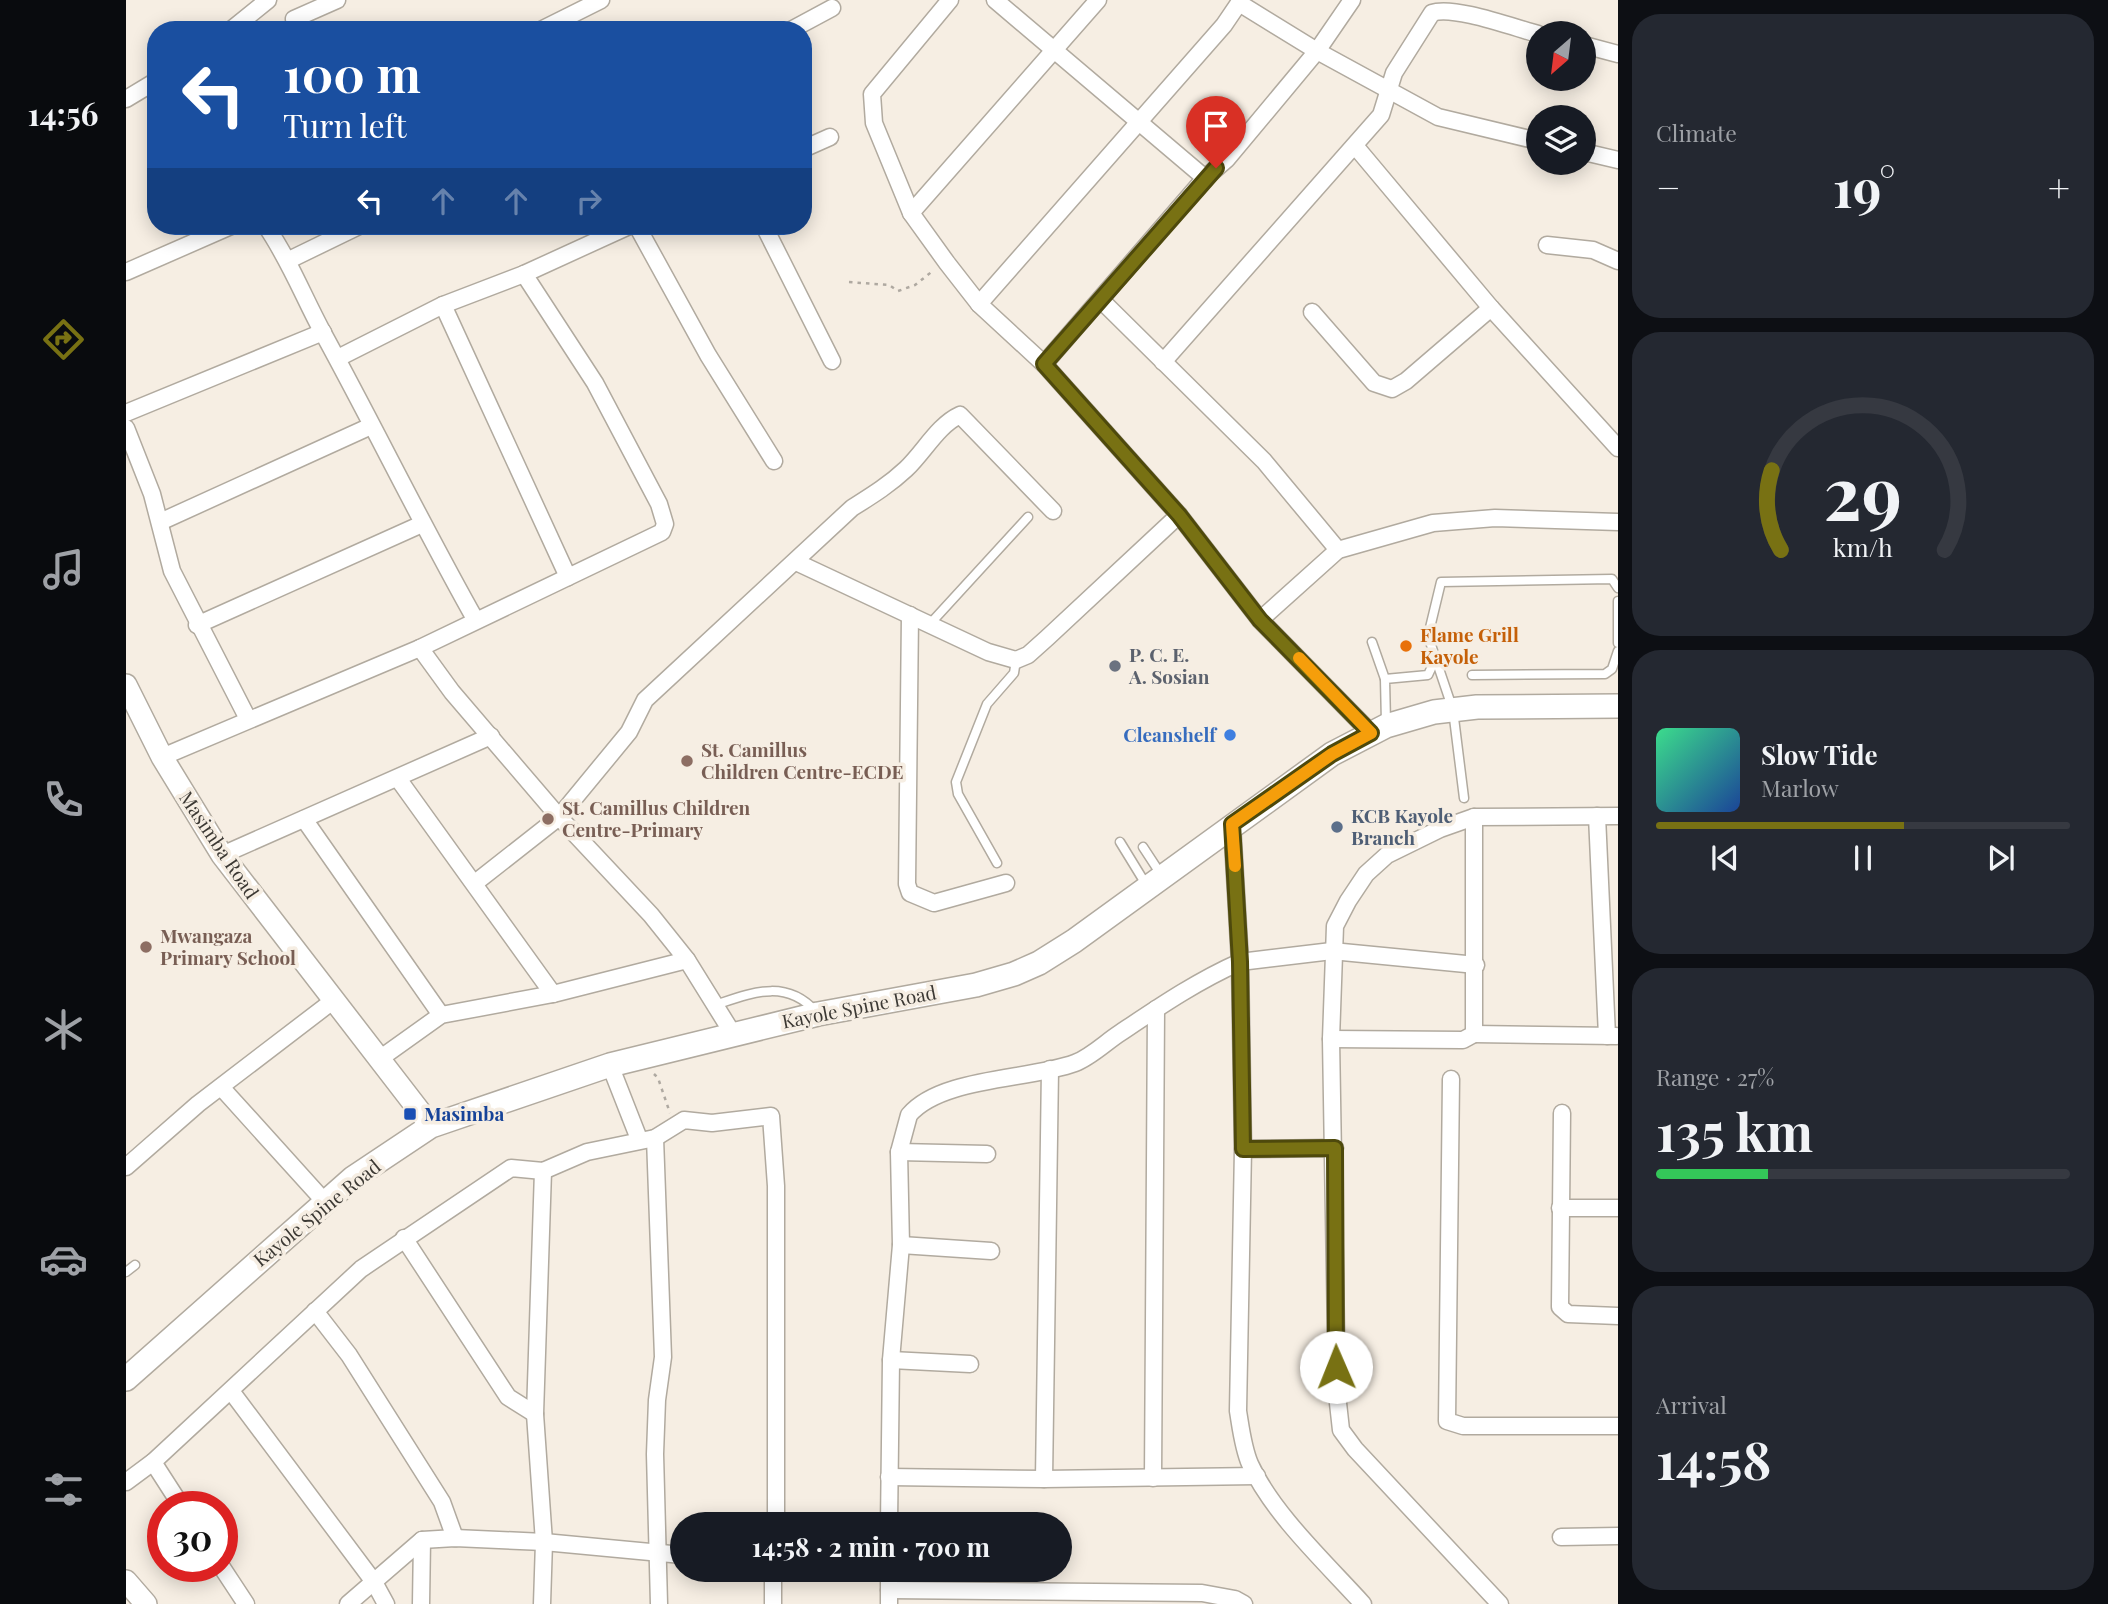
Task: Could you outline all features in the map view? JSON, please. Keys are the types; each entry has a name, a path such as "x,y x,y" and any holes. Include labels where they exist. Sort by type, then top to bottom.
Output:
{"main road":[{"name":"Kayole Spine Road","path":"126,1379 353,1178 431,1126 610,1065 818,1014 976,985 1014,974 1062,948 1332,754 1378,729 1434,712 1453,710 1618,706"}],"street":[{"path":"242,21 268,0"},
{"path":"295,21 337,0"},
{"path":"559,21 601,0"},
{"path":"950,0 872,93 874,123 911,214 979,304 1044,364 1179,515 1260,620 1378,729"},
{"path":"995,0 1205,178"},
{"path":"911,214 1098,0"},
{"path":"1044,364 1205,178 1227,159 1318,51 1352,0"},
{"path":"979,304 1140,123 1224,25 1240,1 1318,51 1438,117 1526,138"},
{"path":"808,21 832,8"},
{"path":"1163,362 1356,147 1386,106 1388,88 1418,31 1432,13 1440,10 1526,31"},
{"path":"1596,48 1618,54"},
{"path":"126,99 147,86"},
{"path":"812,145 830,137"},
{"path":"1356,147 1491,308 1618,448"},
{"path":"1596,155 1618,160"},
{"path":"126,272 210,235"},
{"path":"272,235 289,260 371,426 475,619"},
{"path":"289,260 340,235"},
{"path":"338,358 443,305 524,274 609,235"},
{"path":"642,235 708,355 774,461"},
{"path":"769,235 832,361"},
{"path":"1547,245 1593,250 1618,261"},
{"path":"162,757 420,648 475,619 656,536 665,524 659,504 595,383 524,274"},
{"path":"1102,300 1264,461 1338,550"},
{"path":"443,305 568,577"},
{"path":"1312,312 1374,383 1392,389 1406,381 1491,308"},
{"path":"126,413 323,332"},
{"path":"475,883 559,817 629,732 645,700 852,508 885,488 947,421 960,415 1053,512"},
{"path":"160,522 371,426"},
{"path":"126,428 160,522 172,570 197,625 248,719"},
{"path":"796,562 1002,658 1016,660 1028,655 1179,515"},
{"path":"1260,620 1338,550 1433,523 1455,520 1618,522"},
{"path":"197,625 422,524"},
{"path":"910,615 907,884 910,892 934,902 1006,883"},
{"path":"420,648 452,692 559,817 651,915 687,960 733,1034"},
{"name":"Masimba Road","path":"126,685 162,757 222,855 431,1126"},
{"path":"222,855 399,780 491,736"},
{"path":"399,780 553,994"},
{"path":"1331,1039 1463,1040 1474,1034 1613,1036 1597,816"},
{"path":"1500,1604 1355,1449 1341,1430 1337,1394 1333,1245 1335,1148 1331,1039 1332,951 1335,926 1348,901 1373,868 1404,844 1474,817 1618,816"},
{"path":"1474,817 1474,1034"},
{"path":"304,819 441,1015"},
{"path":"1232,824 1240,962 1243,1149 1238,1411 1243,1444 1256,1476 1274,1503 1363,1604"},
{"path":"890,1512 891,1360 901,1245 899,1152 909,1115 918,1106 991,1079 1032,1076 1077,1062 1213,974 1240,962 1332,951 1476,965"},
{"path":"378,1060 441,1015 553,994 687,960"},
{"path":"126,1167 221,1087 334,1000"},
{"path":"1153,1478 1156,1009"},
{"path":"610,1065 647,1139 663,1357 657,1400 655,1454 659,1604"},
{"path":"1044,1479 1050,1069"},
{"path":"1451,1079 1447,1421 1463,1426 1618,1426"},
{"path":"221,1087 325,1202"},
{"path":"1562,1113 1560,1307 1568,1314 1618,1316"},
{"path":"126,1482 153,1462 361,1269 511,1168 543,1171 587,1152 647,1139 684,1120 712,1123 771,1116 776,1512"},
{"path":"1243,1149 1335,1148"},
{"path":"899,1152 987,1154"},
{"path":"542,1604 544,1542 535,1414 543,1171"},
{"path":"1560,1208 1618,1208"},
{"path":"404,1238 508,1397 535,1414"},
{"path":"901,1245 991,1251"},
{"path":"314,1311 349,1356 442,1502 455,1538"},
{"path":"891,1360 970,1364"},
{"path":"231,1391 374,1582 386,1604"},
{"path":"153,1462 172,1491"},
{"path":"890,1477 1044,1479 1256,1476"},
{"path":"1561,1537 1618,1536"},
{"path":"348,1604 422,1540 455,1538 544,1542 670,1554"},
{"path":"421,1604 422,1540"},
{"path":"126,1581 146,1604"},
{"path":"232,1582 246,1604"},
{"path":"773,1582 773,1604"},
{"path":"889,1597 1202,1593 1235,1599 1244,1604"}],"lane":[{"path":"929,625 1028,517"},
{"path":"1464,798 1453,710 1434,662 1428,636 1441,582 1612,579 1618,588"},
{"path":"1618,601 1618,643"},
{"path":"1372,642 1385,679 1378,729"},
{"path":"1472,675 1605,674 1612,669 1618,651"},
{"path":"997,863 958,794 956,782 987,704 1014,673 1016,660"},
{"path":"1385,679 1428,675 1434,662"},
{"path":"1120,842 1155,881"},
{"path":"1143,847 1155,881"},
{"path":"715,1005 756,991 777,989 807,1002 818,1014"},
{"path":"126,1272 135,1265"}],"path":[{"path":"849,282 890,285 898,291 915,285 947,263"},
{"path":"648,1070 659,1078 670,1115"}],"slow traffic":[{"path":"1235,866 1232,824 1332,754 1371,733 1299,658"}],"place":[{"name":"Flame Grill Kayole","path":"1406,646"},
{"name":"P. C. E. A. Sosian","path":"1115,666"},
{"name":"Cleanshelf","path":"1230,735"},
{"name":"St. Camillus Children Centre-ECDE","path":"687,761"},
{"name":"St. Camillus Children Centre-Primary","path":"548,819"},
{"name":"KCB Kayole Branch","path":"1337,827"},
{"name":"Mwangaza Primary School","path":"146,947"},
{"name":"Masimba","path":"410,1114"}],"route":[{"path":"1216,168 1044,364 1179,515 1260,620 1371,733 1332,754 1232,824 1240,962 1243,1149 1335,1148 1333,1231 1336,1367"}]}
